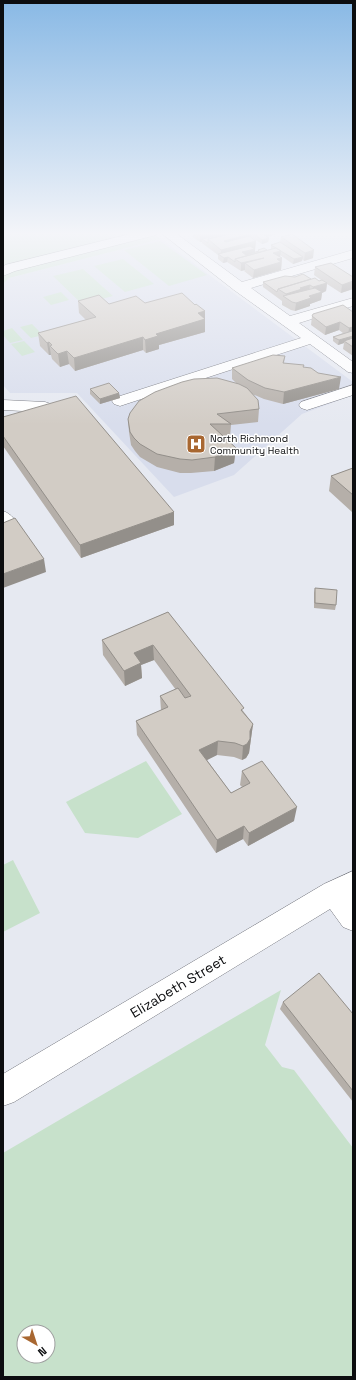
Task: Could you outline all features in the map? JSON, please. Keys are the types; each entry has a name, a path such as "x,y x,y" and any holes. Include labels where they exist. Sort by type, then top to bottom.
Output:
{"street":[{"path":"253,296 289,321 353,369"},
{"path":"289,321 353,302"},
{"path":"120,401 312,339"},
{"path":"307,404 353,390"},
{"path":"3,404 44,407 64,413"},
{"path":"343,888 353,918"},
{"name":"Elizabeth Street","path":"3,1090 343,888"}],"shaded area":[{"path":"3,296 238,296 353,382 353,395 302,414 234,475 174,497 77,393 10,393 3,385"}],"green space":[{"path":"65,296 69,300 51,305 43,297"},
{"path":"74,296 111,296 82,304"},
{"path":"32,324 43,335 31,338 20,327"},
{"path":"12,328 23,340 10,343 3,335 3,331"},
{"path":"24,341 35,352 22,356 11,344"},
{"path":"146,761 182,814 138,838 85,833 66,802"},
{"path":"13,860 40,913 3,932 3,865"},
{"path":"281,990 265,1045 282,1067 294,1070 353,1148 353,1377 3,1377 3,1153"}],"building":[{"path":"94,296 101,296 109,304 135,296 145,303 169,296 186,296 195,305 196,304 205,311 198,313 205,319 156,334 158,336 145,340 143,337 74,358 67,351 58,354 50,346 52,345 49,342 47,343 38,333 96,317 78,301"},
{"path":"284,296 309,296 311,298 296,303"},
{"path":"343,305 353,312 353,327 349,328 340,322 326,327 312,316 313,314"},
{"path":"353,331 353,336 339,340 333,337"},
{"path":"353,338 353,347 344,341"},
{"path":"273,355 285,356 283,363 304,365 303,367 311,368 318,373 341,377 284,392 265,388 248,380 232,368"},
{"path":"217,378 239,384 247,388 258,400 259,409 217,414 231,424 210,424 236,448 235,450 215,457 192,460 180,459 157,454 140,444 134,438 130,432 128,419 130,413 139,401 155,392 182,382 194,379"},
{"path":"109,383 119,393 100,399 90,389"},
{"path":"76,396 174,512 80,545 3,436 3,417"},
{"path":"353,468 353,495 331,476"},
{"path":"15,518 44,559 3,574 3,523"},
{"path":"315,588 337,590 336,605 315,603"},
{"path":"168,612 244,708 241,710 253,724 250,731 250,739 247,744 243,746 235,743 218,741 199,750 231,793 250,783 242,771 262,761 297,807 249,833 244,826 217,840 136,721 168,707 160,696 178,688 185,698 191,696 153,645 134,653 141,663 124,671 102,640"},
{"path":"319,973 353,1014 353,1091 283,1002"}],"place":[{"name":"North Richmond Community Health","path":"196,444"}]}
